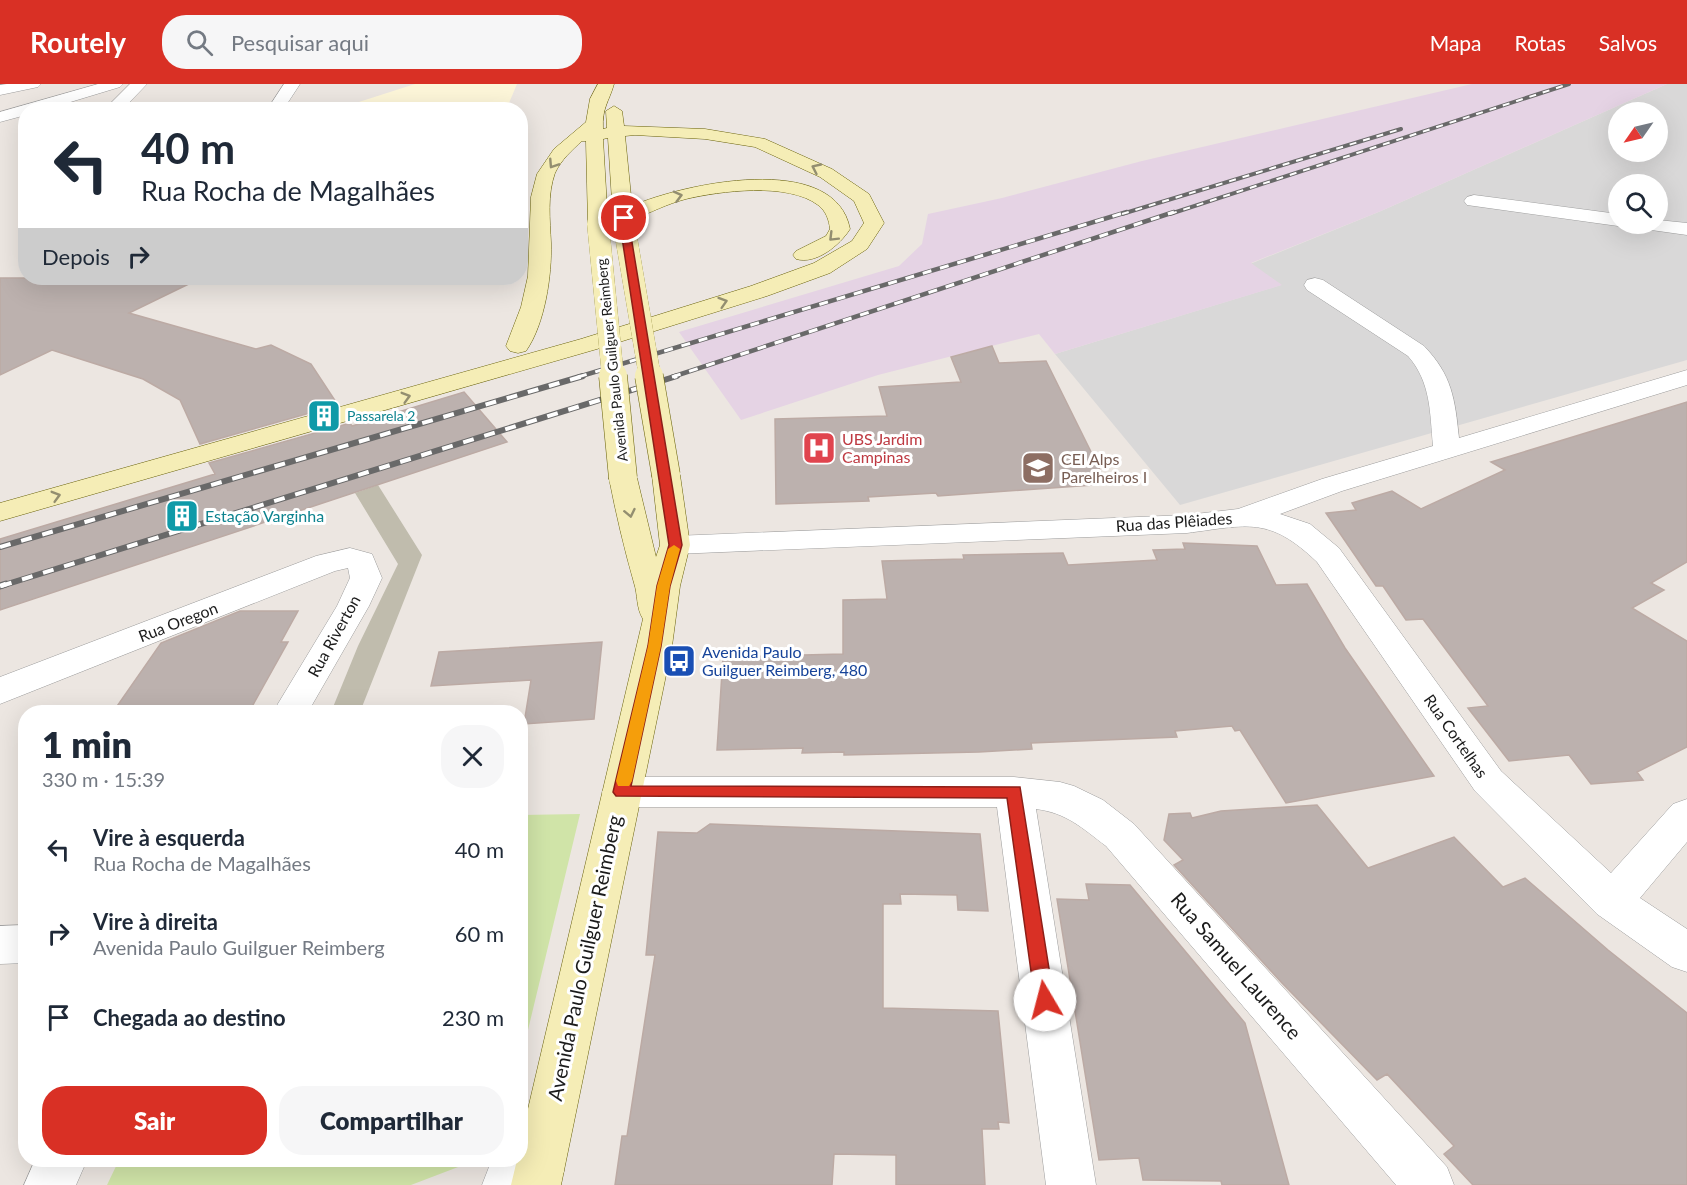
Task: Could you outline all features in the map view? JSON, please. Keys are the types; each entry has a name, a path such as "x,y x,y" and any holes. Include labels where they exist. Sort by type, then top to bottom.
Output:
{"main road":[{"name":"Avenida Paulo Guilguer Reimberg","path":"527,1180 621,792 658,627 664,586 675,545 666,475 624,221 616,133 608,94 598,99 588,132 623,478 638,548 651,586 658,627"},
{"path":"608,94 630,113 705,134"},
{"path":"0,512 589,344 759,291 831,262 860,245 874,223 862,198 826,173 759,142 705,134 635,130 616,133 588,132 561,151 547,173 540,198 540,265 528,323 518,346"},
{"path":"0,493 518,346 774,266 815,250 833,240 840,229 837,214 821,199 798,190 750,185 690,192 667,198 624,221"},
{"path":"638,548 675,545"}],"street":[{"path":"0,90 33,84"},
{"path":"52,102 115,84"},
{"path":"120,102 139,84"},
{"path":"280,102 292,84"},
{"path":"0,117 18,112"},
{"path":"1474,201 1608,219"},
{"path":"1668,227 1687,229"},
{"path":"1315,285 1416,351 1430,364 1440,384 1447,450"},
{"name":"Rua das Plêiades","path":"675,545 1187,524 1243,517 1332,485 1687,377"},
{"name":"Rua Cortelhas","path":"1243,517 1282,522 1307,534 1328,555 1488,781 1612,901 1687,953"},
{"name":"Rua Oregon","path":"0,691 327,563 350,558 356,560"},
{"name":"Rua Riverton","path":"295,705 353,606 366,578 364,564 356,560"},
{"name":"Rua Samuel Laurence","path":"621,792 1014,792 1060,797 1089,811 1120,835 1429,1185"},
{"path":"1014,792 1071,1185"},
{"path":"1612,901 1687,815"},
{"path":"0,945 18,944"},
{"path":"50,1185 59,1167"}],"shaded area":[{"path":"415,84 517,84 509,102 359,102"},
{"path":"1472,84 1667,84 1626,102 1608,102 1608,110 1381,211 1251,263 1282,285 1055,354 1039,334 878,375 741,420 679,332 899,266 922,244 928,214 1002,198 1142,161"},
{"path":"1667,84 1687,84 1687,360 1180,505 1055,354 1281,285 1250,264 1381,211 1608,110 1608,162 1668,162 1668,102 1626,102"},
{"path":"378,485 422,555 363,705 334,705 358,646 398,564 355,493"}],"green space":[{"path":"580,814 528,1030 528,815"},
{"path":"116,1167 458,1167 411,1185 107,1185"}],"building":[{"path":"0,278 18,278 18,285 187,285 129,313 256,349 271,345 311,364 338,405 200,444 180,400 143,379 52,350 0,375"},
{"path":"992,346 999,363 1046,361 1107,484 938,496 936,493 868,497 869,501 776,504 775,419 887,416 879,387 961,382 951,357"},
{"name":"Estação Varginha","path":"464,392 507,442 0,610 0,539 215,474 209,463 350,423 352,426"},
{"path":"1687,402 1687,562 1651,583 1664,590 1632,608 1687,641 1687,747 1637,772 1643,780 1591,784 1569,755 1509,761 1468,708 1488,706 1423,619 1406,620 1383,586 1376,586 1326,513 1356,510 1352,503 1392,491 1421,509 1505,470 1491,462"},
{"path":"1183,543 1257,546 1276,585 1307,584 1345,648 1434,776 1286,803 1240,730 1235,731 1232,726 1175,731 1177,737 1031,743 1032,749 979,752 844,755 844,752 802,753 803,748 717,750 723,657 843,654 843,600 887,599 882,561 964,559 963,555 1063,553 1068,565 1157,560 1153,550 1185,549"},
{"path":"240,611 298,611 281,642 288,642 253,705 118,705 161,643"},
{"path":"602,642 594,719 528,724 527,705 531,680 431,686 439,652"},
{"path":"1317,805 1368,868 1454,837 1503,887 1525,878 1608,950 1687,1013 1687,1185 1473,1185 1444,1154 1454,1146 1387,1074 1377,1080 1282,983 1174,865 1183,860 1164,840 1169,814 1190,813 1192,818 1221,811"},
{"path":"710,824 980,834 988,911 958,910 957,895 900,894 901,904 883,904 883,1008 998,1011 1009,1123 998,1122 999,1129 982,1129 985,1185 896,1185 896,1155 834,1154 832,1185 615,1185 622,1136 627,1136 655,955 646,955 658,832 697,833"},
{"path":"1086,884 1130,885 1245,1023 1289,1185 1222,1185 1221,1181 1143,1180 1139,1158 1099,1160 1057,899 1089,900"}],"railway":[{"path":"1170,214 1569,84"},
{"path":"1122,214 1401,129"},
{"path":"578,377 1127,212"},
{"path":"672,377 1174,212"},
{"path":"0,547 583,376"},
{"path":"1,586 677,376"},
{"path":"0,586 6,584"}],"slow traffic":[{"path":"624,781 655,646 664,586 674,549"}],"place":[{"name":"Passarela 2","path":"324,416"},
{"name":"UBS Jardim Campinas","path":"819,448"},
{"name":"CEI Alps Parelheiros I","path":"1038,468"},
{"name":"Estação Varginha","path":"182,516"},
{"name":"Avenida Paulo Guilguer Reimberg, 480","path":"679,661"}],"route":[{"path":"624,218 666,475 675,545 664,586 655,646 621,792 1014,792 1045,1000"}]}
